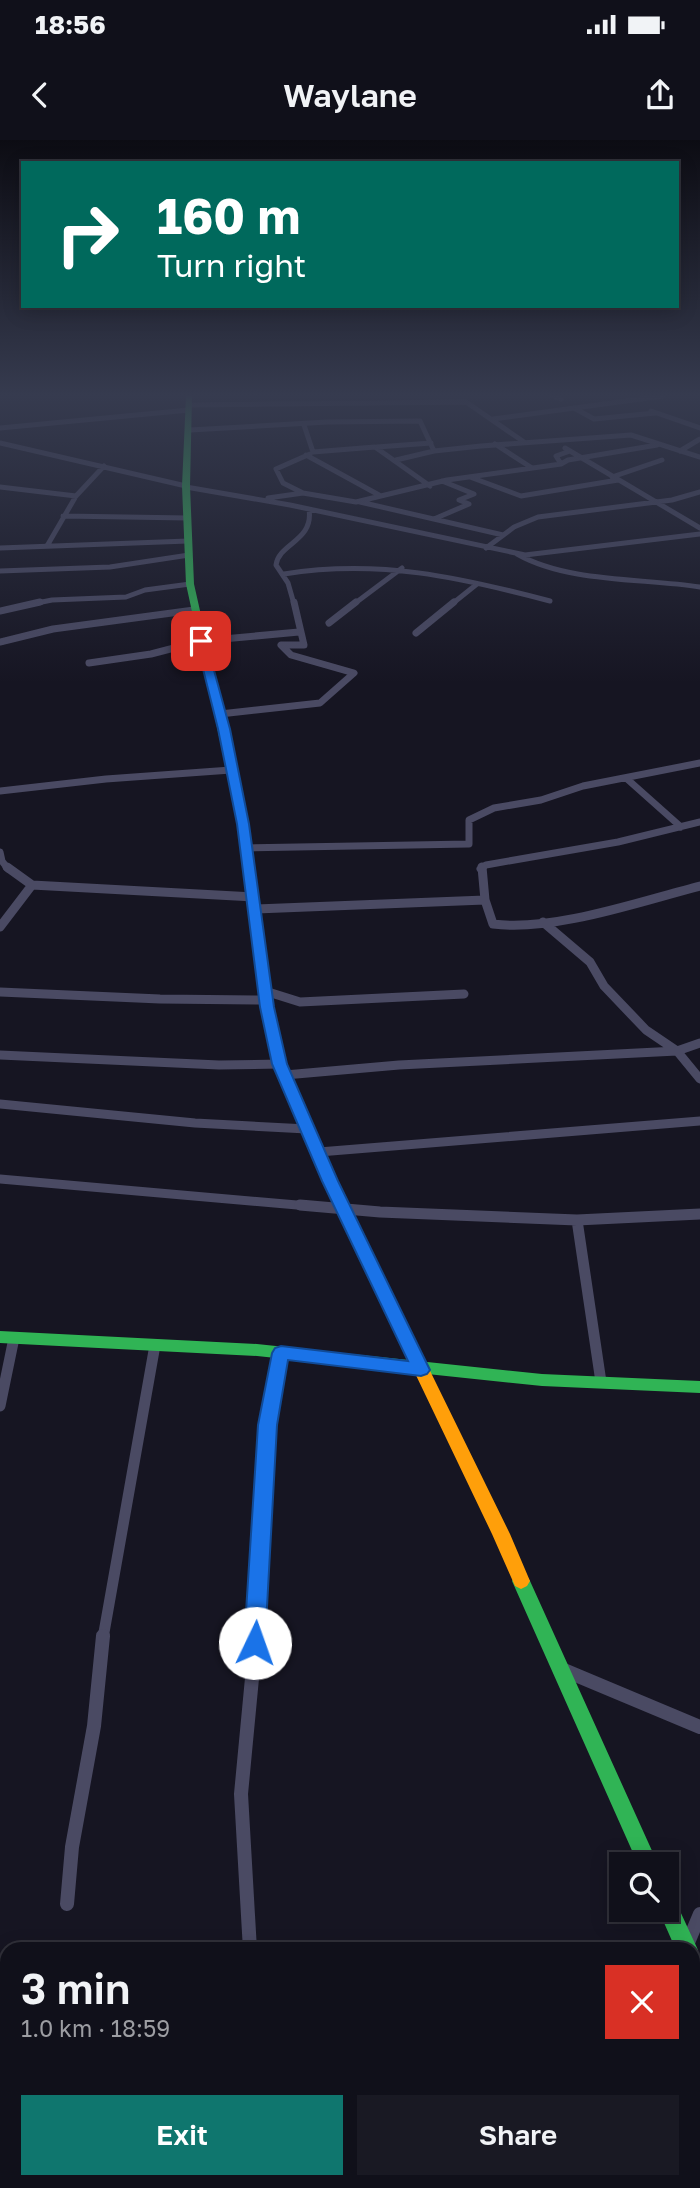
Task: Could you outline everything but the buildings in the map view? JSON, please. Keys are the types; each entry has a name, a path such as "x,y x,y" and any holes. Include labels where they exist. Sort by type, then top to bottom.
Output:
{"street":[{"path":"39,492 76,496"},
{"path":"47,547 63,516 80,492"},
{"path":"186,492 190,584 194,610 220,714 246,848 266,995 282,1070 307,1129 501,1534 558,1668 642,1852"},
{"path":"211,492 309,509 517,554 534,555 700,534"},
{"path":"300,492 503,535"},
{"path":"374,492 380,495"},
{"path":"356,502 399,492"},
{"path":"434,519 469,504 459,500 474,494 468,492"},
{"path":"509,492 521,496 544,492"},
{"path":"638,492 700,528"},
{"path":"486,548 503,535 538,517 655,502 700,492"},
{"path":"256,500 303,493"},
{"path":"220,714 320,703 354,673 292,655 281,645 304,645 285,574 276,565 277,556 296,542 309,523 309,509"},
{"path":"63,516 188,518"},
{"path":"0,548 189,548"},
{"path":"0,571 110,567 189,548"},
{"path":"517,554 527,562 539,566 700,587"},
{"path":"285,574 313,568 363,565 402,568 550,601"},
{"path":"329,624 402,568"},
{"path":"0,611 52,600 126,597 145,590 190,584"},
{"path":"416,633 477,584"},
{"path":"0,642 53,629 194,610"},
{"path":"89,663 151,654 201,641 299,632"},
{"path":"246,848 469,844 469,820 494,808 527,804 583,786 700,763"},
{"path":"0,791 106,779 231,770"},
{"path":"626,778 681,827"},
{"path":"700,822 618,842 480,868 485,900 496,926 544,922 700,886"},
{"path":"0,852 2,861 10,871 32,885 255,903 485,900"},
{"path":"0,928 32,885"},
{"path":"544,922 590,962 604,986 646,1030 677,1051 700,1079"},
{"path":"0,992 148,999 266,995 279,992 291,1001 300,1002 464,994"},
{"path":"0,1055 282,1070 677,1051 700,1044"},
{"path":"0,1104 195,1123 307,1129"},
{"path":"318,1152 700,1121"},
{"path":"0,1179 345,1209 577,1220 700,1214"},
{"path":"577,1220 601,1382"},
{"path":"0,1406 7,1338 281,1353 421,1370 700,1387"},
{"path":"67,1904 72,1847 93,1726 105,1620 155,1345"},
{"path":"250,1942 241,1794 253,1688 267,1425 281,1353"},
{"path":"558,1668 700,1727"},
{"path":"688,1942 700,1914"},
{"path":"675,1922 683,1942"}],"traffic: fast":[{"path":"186,492 190,584 243,824 267,1007 274,1039"},
{"path":"0,1337 257,1350 542,1380 700,1387"},
{"path":"521,1581 643,1852"},
{"path":"675,1922 683,1942"}],"traffic: slow":[{"path":"274,1039 280,1064 330,1181 501,1534 521,1581"}],"route":[{"path":"201,641 224,729 243,824 267,1007 280,1064 330,1181 421,1370 281,1353 267,1425 255,1643"}]}
